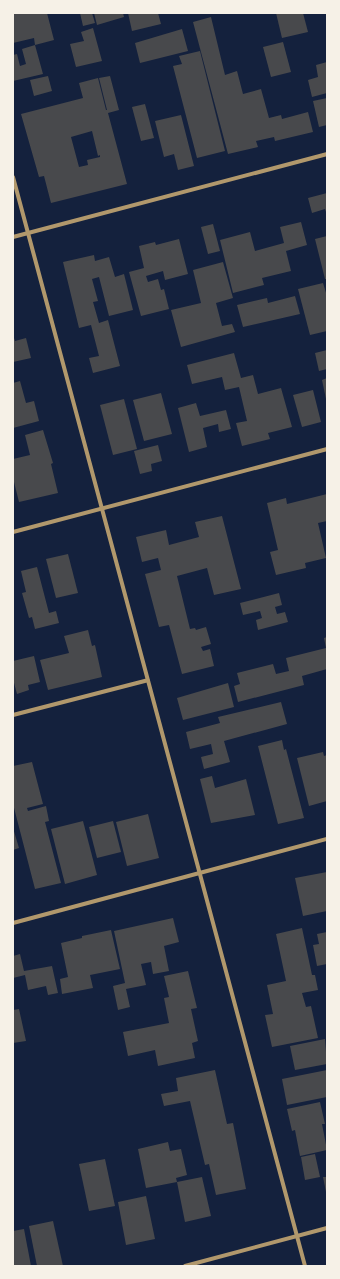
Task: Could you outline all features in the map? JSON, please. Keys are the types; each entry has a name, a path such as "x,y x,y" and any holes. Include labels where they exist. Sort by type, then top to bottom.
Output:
{"street":[{"path":"13,237 327,154"},
{"path":"13,177 305,1266"},
{"path":"13,532 327,448"},
{"path":"13,715 148,680"},
{"path":"13,922 327,839"},
{"path":"185,1266 327,1228"}],"building":[{"path":"13,13 47,13 54,40 35,45 34,38 13,43"},
{"path":"80,13 92,13 95,23 83,26"},
{"path":"94,13 123,13 124,17 97,25"},
{"path":"128,13 158,13 161,24 132,31"},
{"path":"276,13 303,13 308,32 282,38"},
{"path":"211,17 225,75 237,71 243,94 261,89 269,118 281,115 282,119 308,112 313,132 275,141 274,137 256,141 258,147 228,154 193,22"},
{"path":"93,28 102,61 76,67 70,44 84,41 81,32"},
{"path":"182,29 188,51 140,63 135,43"},
{"path":"283,42 291,72 271,77 263,47"},
{"path":"35,45 43,74 13,81 13,55 17,54 20,66 26,64 22,49"},
{"path":"200,51 225,151 197,158 173,66 182,64 179,56"},
{"path":"327,62 327,93 312,97 308,80 318,77 316,65"},
{"path":"48,76 52,91 34,96 30,80"},
{"path":"110,76 119,110 108,113 127,184 51,203 44,176 39,177 21,114 83,98 79,83 98,78 107,110 99,78","holes":["92,131 98,156 100,155 100,157 87,160 88,165 79,167 71,137"]},
{"path":"327,98 327,125 319,127 313,101"},
{"path":"145,104 154,138 141,141 132,107"},
{"path":"181,115 194,166 178,170 174,154 164,157 155,121"},
{"path":"327,193 327,215 325,209 312,213 308,198"},
{"path":"301,222 307,245 286,251 291,271 262,278 264,285 233,293 220,240 250,232 255,251 284,243 280,227"},
{"path":"213,224 220,251 208,254 201,227"},
{"path":"327,236 327,279 325,279 315,239"},
{"path":"179,239 188,274 165,280 163,271 146,276 148,282 158,279 161,290 164,289 169,309 141,316 129,272 144,268 139,246 155,242 156,245"},
{"path":"94,255 95,261 109,257 115,277 124,274 133,310 109,316 99,277 92,279 98,301 93,302 99,323 108,320 120,366 93,373 89,358 99,356 91,325 79,328 63,262"},
{"path":"223,262 233,298 216,303 222,326 232,324 235,332 181,347 171,310 201,303 193,270"},
{"path":"323,283 327,296 327,331 310,335 298,289"},
{"path":"295,296 300,314 243,327 237,305 267,298 268,303"},
{"path":"13,335 15,341 26,338 31,358 13,362"},
{"path":"327,350 327,369 319,371 315,353"},
{"path":"234,353 241,378 253,375 258,394 281,388 292,427 268,433 270,439 242,446 236,423 247,421 239,387 225,390 222,377 192,384 187,365"},
{"path":"327,378 327,399 326,399 322,380"},
{"path":"20,381 26,403 34,401 39,421 13,428 13,383"},
{"path":"313,390 321,422 302,427 293,395"},
{"path":"161,393 172,434 144,441 133,400"},
{"path":"124,399 137,449 113,455 100,405"},
{"path":"196,403 200,416 226,410 231,429 219,432 218,424 203,428 207,447 189,452 178,408"},
{"path":"43,430 53,463 51,464 58,493 19,502 13,478 13,459 30,455 25,435"},
{"path":"158,445 162,461 151,464 152,471 140,474 134,451"},
{"path":"327,494 327,521 318,523 326,558 305,563 306,568 276,575 270,552 278,550 267,503 286,498 287,504"},
{"path":"222,516 241,589 214,595 207,568 177,576 190,629 195,628 196,630 206,627 211,644 201,647 203,651 210,649 214,666 182,674 169,625 159,627 145,574 161,570 158,558 142,562 136,537 166,530 169,545 199,537 195,522"},
{"path":"68,554 78,593 56,598 46,559"},
{"path":"37,567 49,613 56,611 59,623 35,629 32,617 29,618 22,593 26,592 21,571"},
{"path":"279,593 282,605 275,607 277,614 285,612 288,622 258,630 256,620 262,618 260,611 243,615 240,603"},
{"path":"88,630 92,646 95,645 102,677 48,690 40,660 69,653 64,636"},
{"path":"327,637 327,669 302,676 304,685 238,702 234,686 240,684 237,673 273,664 276,674 289,671 286,658 326,648 324,638"},
{"path":"34,656 40,682 28,685 29,690 17,694 13,679 13,661"},
{"path":"228,683 234,707 183,720 177,698"},
{"path":"281,702 287,724 224,741 230,762 204,769 201,757 213,754 211,744 190,749 186,732 220,723 218,717"},
{"path":"282,740 284,750 286,749 304,818 278,824 258,746"},
{"path":"323,752 324,756 327,755 327,801 309,806 297,758"},
{"path":"32,762 43,804 27,808 28,811 46,806 49,821 45,822 61,883 35,889 13,804 13,766"},
{"path":"212,776 215,788 246,779 255,815 211,823 200,779"},
{"path":"148,814 159,858 127,866 116,822"},
{"path":"83,821 97,875 65,884 51,829"},
{"path":"113,821 121,852 97,858 89,827"},
{"path":"13,828 19,848 13,850"},
{"path":"327,872 327,911 303,916 295,878"},
{"path":"173,918 179,942 164,946 169,971 153,974 151,962 141,964 146,985 126,989 130,1007 118,1010 113,986 125,983 114,931"},
{"path":"302,928 312,975 315,975 318,990 302,993 306,1007 311,1006 318,1038 272,1047 265,1015 273,1014 267,985 286,981 276,934"},
{"path":"111,930 120,969 90,975 93,988 62,994 60,979 68,977 61,943 82,938 82,936"},
{"path":"327,932 327,964 317,966 313,945 319,944 317,934"},
{"path":"20,954 24,971 52,966 58,993 48,995 46,986 28,990 25,975 13,978 13,956"},
{"path":"188,971 197,1008 191,1009 198,1041 192,1043 195,1058 158,1066 155,1050 128,1056 123,1032 169,1023 164,998 169,997 164,976"},
{"path":"19,1009 26,1041 13,1043 13,1010"},
{"path":"325,1039 327,1064 295,1070 290,1046"},
{"path":"215,1070 227,1124 233,1123 246,1189 216,1195 209,1164 205,1165 190,1101 164,1106 161,1094 178,1091 176,1078"},
{"path":"327,1070 327,1097 287,1105 282,1079"},
{"path":"320,1102 325,1124 322,1124 327,1150 300,1156 295,1130 292,1131 287,1109"},
{"path":"168,1142 170,1151 181,1149 187,1175 176,1178 177,1182 146,1188 138,1149"},
{"path":"315,1154 320,1177 305,1180 301,1157"},
{"path":"105,1159 115,1206 89,1211 79,1164"},
{"path":"202,1177 211,1216 185,1222 177,1182"},
{"path":"323,1177 327,1177 327,1192 326,1192"},
{"path":"146,1196 155,1239 126,1245 118,1202"},
{"path":"53,1221 63,1266 37,1266 29,1226"},
{"path":"24,1229 31,1266 13,1266 13,1231"}]}
